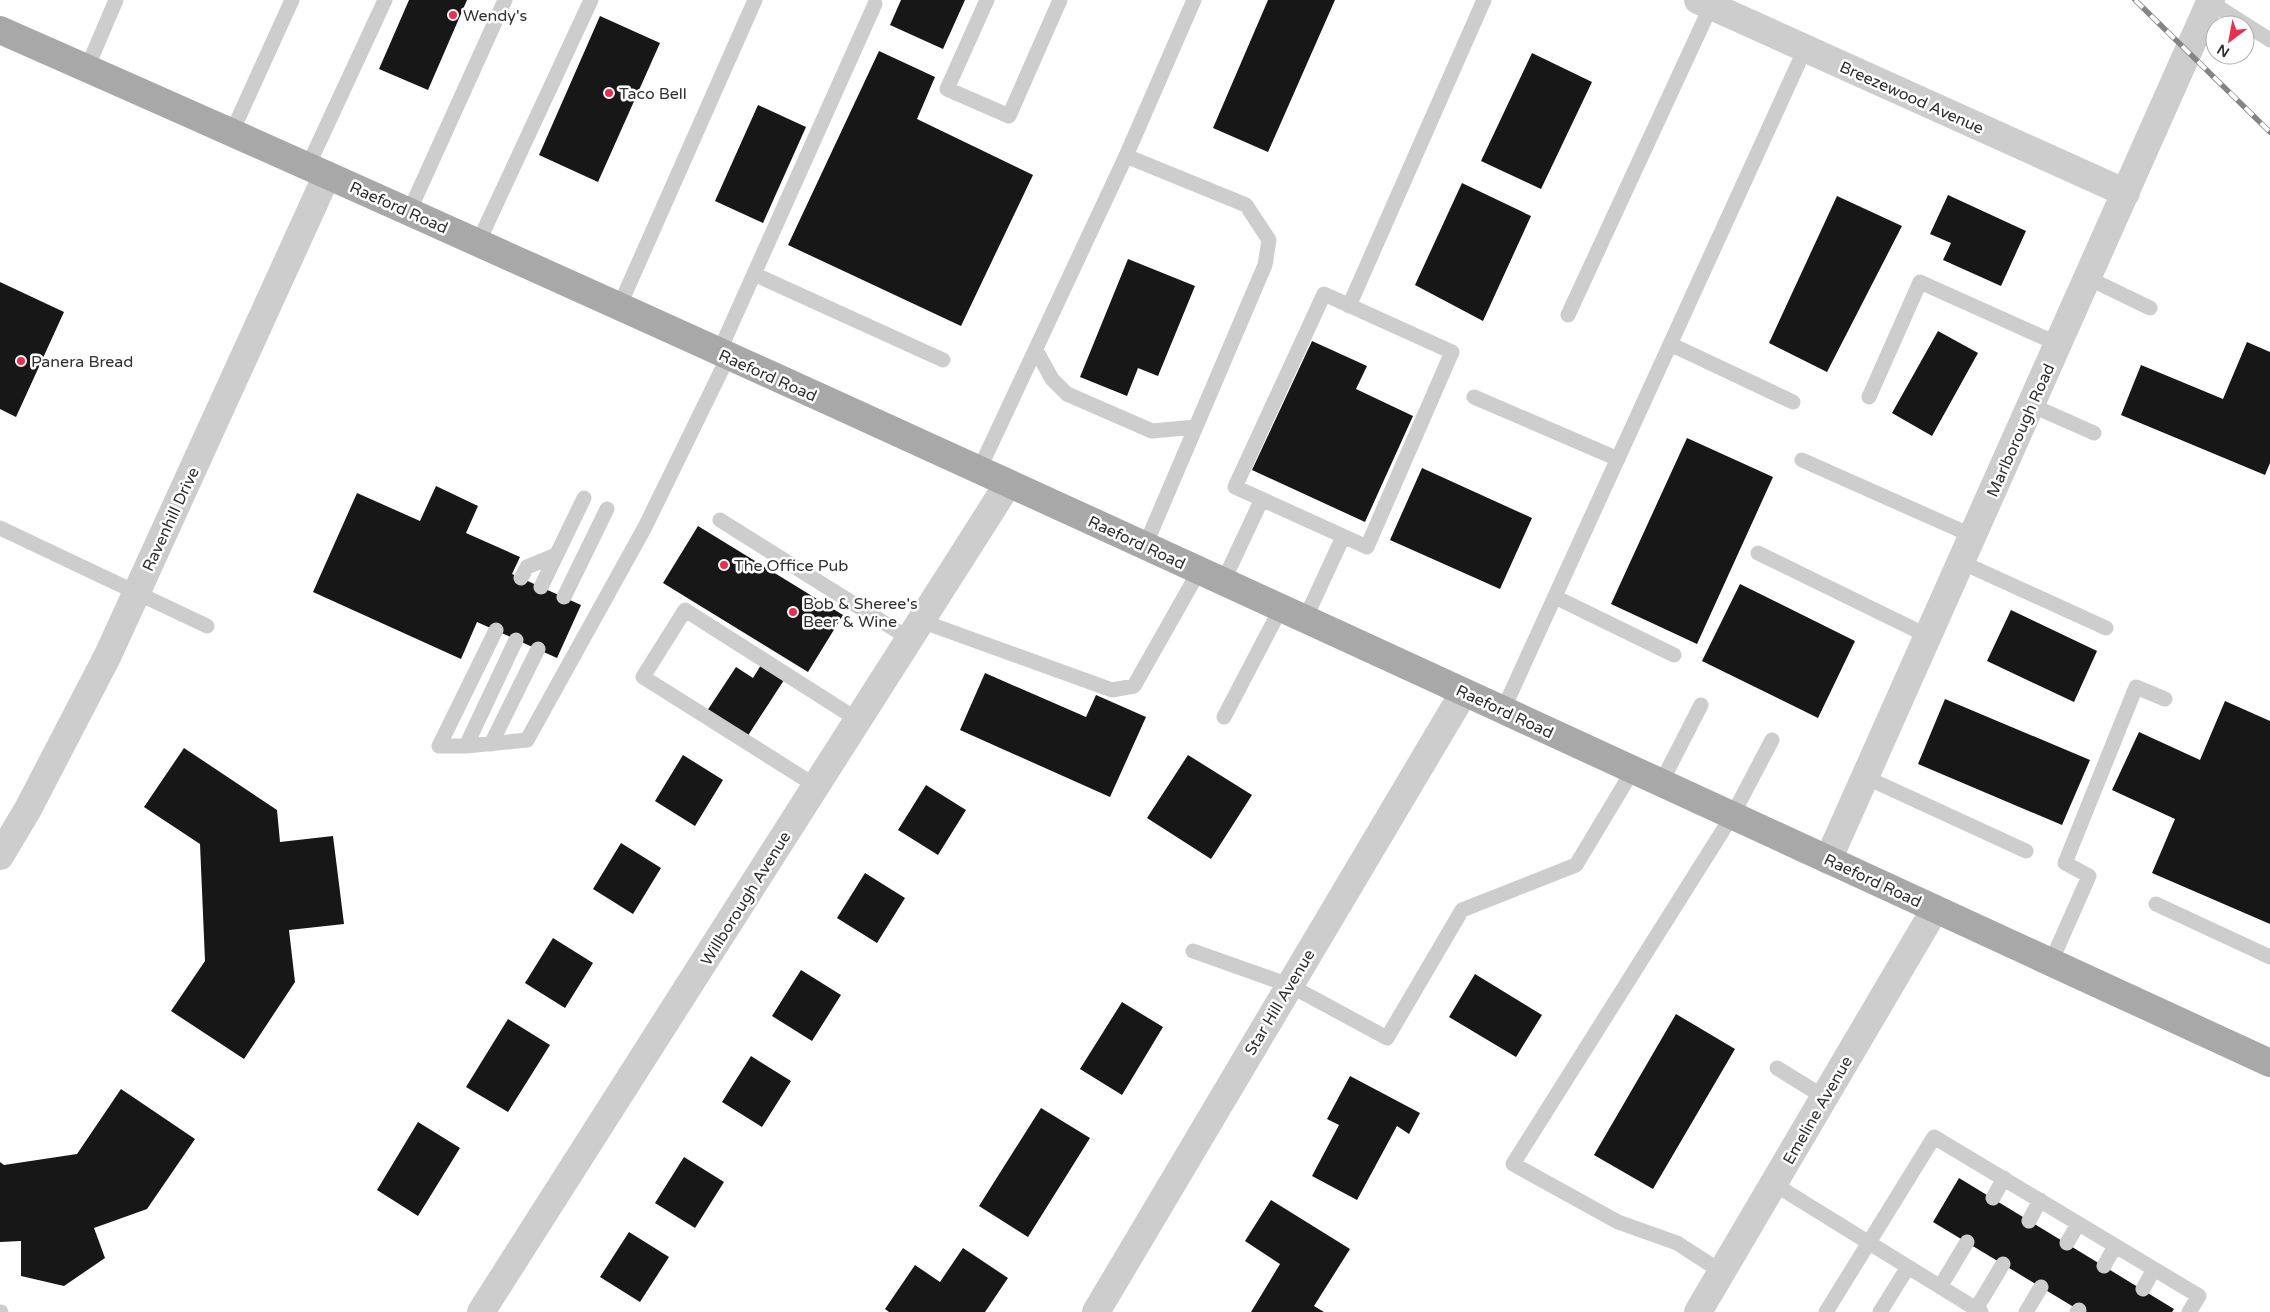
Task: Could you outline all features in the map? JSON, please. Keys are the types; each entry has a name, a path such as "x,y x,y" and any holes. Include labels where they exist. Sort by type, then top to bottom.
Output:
{"main road":[{"name":"Raeford Road","path":"0,30 317,170 979,470 2270,1063"}],"street":[{"name":"Marlborough Road","path":"1828,860 2210,1"},
{"name":"Breezewood Avenue","path":"1705,3 2126,193"},
{"name":"Ravenhill Drive","path":"0,856 28,809 108,654 137,592 317,170"},
{"name":"Willborough Avenue","path":"481,1312 1008,484"},
{"name":"Star Hill Avenue","path":"1096,1312 1464,692"},
{"name":"Emeline Avenue","path":"1698,1312 1935,909"}],"lane":[{"path":"87,68 116,0"},
{"path":"232,132 292,0"},
{"path":"317,170 385,0"},
{"path":"409,212 505,0"},
{"path":"478,243 591,0"},
{"path":"619,307 754,0"},
{"path":"986,0 947,89 1009,116 1060,0"},
{"path":"979,470 1126,156 1194,0"},
{"path":"1349,306 1484,0"},
{"path":"2210,1 2270,40"},
{"path":"1568,315 1705,3"},
{"path":"496,630 439,746 466,746 527,740 645,527 723,355 754,274 875,4"},
{"path":"1503,710 1805,49"},
{"path":"1126,156 1246,205 1270,240 1265,265 1145,546"},
{"path":"754,274 943,360"},
{"path":"2088,278 2150,308"},
{"path":"1869,397 1920,282 2058,344"},
{"path":"1324,294 1349,306 1452,352 1367,547 1235,487 1324,294"},
{"path":"1670,344 1793,402"},
{"path":"1036,350 1052,379 1067,394 1152,431 1196,427"},
{"path":"1474,397 1618,459"},
{"path":"2031,405 2094,433"},
{"path":"1802,460 1973,536"},
{"path":"541,587 584,498"},
{"path":"1223,582 1262,499"},
{"path":"564,597 607,509"},
{"path":"720,520 916,630 1112,690 1134,686 1199,571"},
{"path":"0,528 207,626"},
{"path":"1224,718 1343,537"},
{"path":"1758,553 1928,636"},
{"path":"521,578 527,567 556,555"},
{"path":"1960,562 2106,628"},
{"path":"1555,597 1674,655"},
{"path":"816,786 642,676 685,610 858,720"},
{"path":"466,746 516,640"},
{"path":"491,744 538,650"},
{"path":"2051,962 2089,876 2065,864 2136,687 2165,699"},
{"path":"1661,783 1701,706"},
{"path":"1722,1272 1677,1243 1618,1222 1513,1164 1732,816 1772,740"},
{"path":"1193,951 1289,985 1387,1038 1462,910 1576,865 1633,770"},
{"path":"1865,777 2026,851"},
{"path":"2156,904 2270,957"},
{"path":"1777,1068 1824,1097"},
{"path":"1826,1312 1934,1137 2198,1296 2189,1312"},
{"path":"1993,1198 2004,1178"},
{"path":"1774,1184 1978,1310 2003,1264"},
{"path":"2029,1221 2040,1200"},
{"path":"2067,1243 2078,1224"},
{"path":"1940,1287 1967,1242"},
{"path":"2104,1266 2115,1246"},
{"path":"1880,1312 1908,1267"},
{"path":"2143,1289 2154,1269"},
{"path":"2026,1312 2041,1287"}],"building":[{"path":"409,0 467,0 428,90 379,69"},
{"path":"901,0 965,0 943,49 890,25"},
{"path":"1268,0 1335,0 1268,152 1213,128"},
{"path":"600,16 660,43 598,182 539,155"},
{"path":"879,51 935,77 917,119 1033,175 961,326 788,245"},
{"path":"1532,53 1592,82 1541,189 1481,161"},
{"path":"758,105 806,127 763,223 715,201"},
{"path":"1462,183 1531,216 1483,321 1415,285"},
{"path":"1948,195 2026,231 2001,286 1943,260 1951,243 1930,234"},
{"path":"1837,196 1902,226 1827,372 1769,343"},
{"path":"1128,259 1195,286 1158,376 1138,368 1127,396 1080,377"},
{"name":"Panera Bread","path":"0,282 64,312 16,417 0,409"},
{"path":"1938,331 1978,353 1932,436 1892,413"},
{"path":"1312,341 1367,366 1356,389 1413,416 1365,522 1252,470"},
{"path":"2247,342 2270,352 2270,463 2265,475 2121,415 2141,365 2223,399"},
{"path":"1687,438 1773,477 1697,644 1611,604"},
{"path":"1422,468 1532,518 1500,589 1390,540"},
{"path":"436,486 478,506 466,533 520,557 512,574 581,605 557,658 477,622 461,659 313,592 357,493 420,521"},
{"path":"698,526 843,615 808,672 663,583"},
{"path":"1740,584 1855,641 1818,718 1702,661"},
{"path":"2011,610 2097,651 2074,702 1987,661"},
{"path":"761,665 784,680 747,737 707,711 736,667 753,678"},
{"path":"985,673 1086,717 1096,695 1146,717 1110,797 960,730"},
{"path":"1945,699 2090,760 2062,825 1918,764"},
{"path":"2225,701 2270,721 2270,924 2152,873 2175,819 2112,790 2139,732 2200,760"},
{"path":"184,748 277,810 280,842 333,836 344,924 289,930 295,982 244,1059 171,1011 205,961 200,844 144,807"},
{"path":"683,755 723,780 695,826 655,801"},
{"path":"1188,755 1252,795 1211,859 1147,818"},
{"path":"926,785 966,810 938,855 898,830"},
{"path":"621,843 661,868 633,914 593,889"},
{"path":"865,873 905,898 877,943 837,918"},
{"path":"553,938 593,963 565,1008 525,983"},
{"path":"801,970 841,995 812,1041 772,1016"},
{"path":"1475,974 1542,1015 1516,1057 1449,1017"},
{"path":"1122,1002 1163,1027 1122,1095 1080,1069"},
{"path":"1676,1014 1735,1049 1653,1189 1594,1155"},
{"path":"508,1019 550,1045 508,1112 466,1087"},
{"path":"751,1056 791,1081 762,1127 722,1102"},
{"path":"1350,1076 1420,1113 1409,1134 1397,1126 1357,1200 1312,1176 1339,1125 1327,1119"},
{"path":"121,1089 195,1139 147,1209 94,1228 105,1258 64,1286 21,1276 21,1241 0,1242 0,1162 4,1165 77,1154"},
{"path":"1041,1108 1090,1138 1028,1237 979,1206"},
{"path":"418,1122 460,1148 418,1216 377,1190"},
{"path":"684,1157 724,1182 695,1228 655,1203"},
{"path":"1959,1178 2174,1309 2172,1312 2082,1312 1933,1222"},
{"path":"1271,1200 1350,1249 1314,1306 1324,1312 1251,1312 1280,1264 1245,1241"},
{"path":"629,1232 669,1257 640,1302 600,1277"},
{"path":"963,1248 1008,1278 985,1312 889,1312 885,1309 915,1265 940,1282"}],"railway":[{"path":"2135,0 2270,132"}],"place":[{"name":"Wendy's","path":"453,15"},
{"name":"Taco Bell","path":"609,93"},
{"name":"Panera Bread","path":"21,361"},
{"name":"The Office Pub","path":"724,565"},
{"name":"Bob & Sheree's Beer & Wine","path":"793,612"}]}
